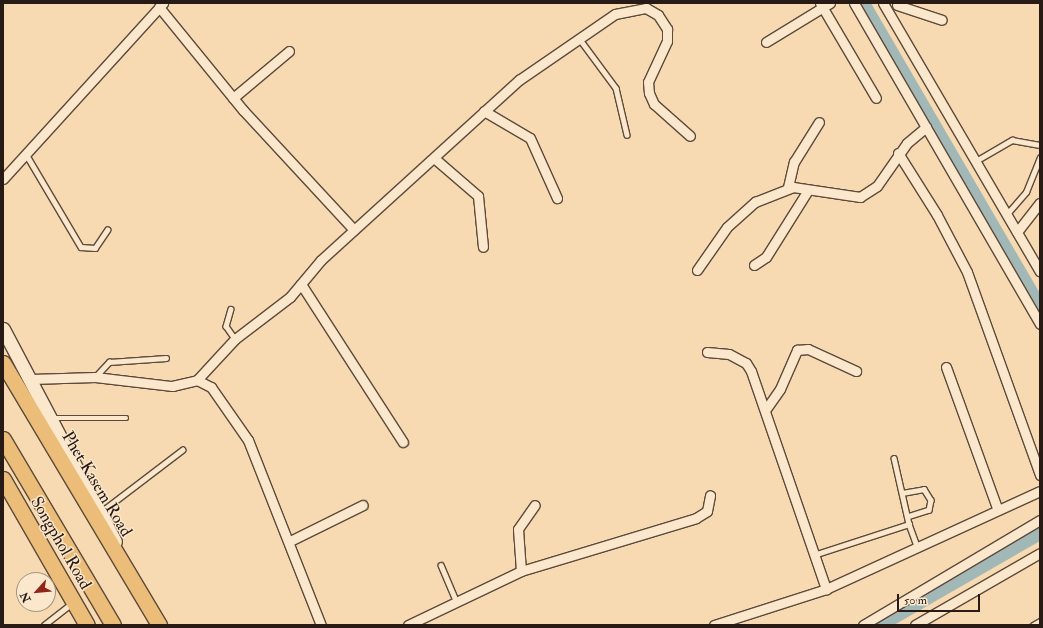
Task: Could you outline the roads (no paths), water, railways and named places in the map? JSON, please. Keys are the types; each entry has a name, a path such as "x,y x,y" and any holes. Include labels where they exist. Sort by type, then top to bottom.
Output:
{"highway":[{"name":"Phet Kasem Road","path":"3,363 128,569 159,625"},
{"path":"3,439 113,625"},
{"name":"Songphol Road","path":"3,480 87,625"}],"main road":[{"path":"3,329 102,511 128,569"}],"street":[{"path":"854,3 1040,324"},
{"path":"766,42 825,4 876,98"},
{"path":"942,20 898,4 886,7 1040,272"},
{"path":"3,179 161,5 233,98 354,230"},
{"path":"31,380 95,377 172,386 197,380 234,339 290,297 307,274 519,80 579,38 630,9 646,8 658,15 667,29 667,41 648,82 649,93 654,104 690,136"},
{"path":"233,98 289,51"},
{"path":"484,111 530,138 556,198"},
{"path":"788,187 794,162 819,122"},
{"path":"697,270 727,227 744,211 788,187 860,197 877,186 898,153 926,127"},
{"path":"898,153 937,215 967,272 1040,475"},
{"path":"434,158 478,196 484,247"},
{"path":"754,265 766,257 808,190"},
{"path":"1017,232 1040,203"},
{"path":"301,284 403,442"},
{"path":"766,408 780,388 797,350 808,349 856,371"},
{"path":"707,352 729,354 746,363 766,408 826,589"},
{"path":"946,367 998,508"},
{"path":"197,380 211,388 238,422 259,463 321,625"},
{"path":"714,625 826,589 998,508 1040,491"},
{"path":"408,625 521,571 696,518 707,511 710,495"},
{"path":"290,541 363,505"},
{"path":"521,571 518,529 535,505"},
{"path":"863,625 1040,520"},
{"path":"915,625 928,622 1040,553"}],"lane":[{"path":"579,38 616,88 626,135"},
{"path":"976,161 1012,140 1040,145"},
{"path":"26,154 80,247 95,248 107,230"},
{"path":"1007,214 1026,192 1040,158"},
{"path":"231,309 226,326 234,339"},
{"path":"95,377 109,362 166,358"},
{"path":"51,418 126,418"},
{"path":"102,511 182,450"},
{"path":"894,458 909,524 917,546"},
{"path":"902,493 924,488 931,500 929,510 908,517"},
{"path":"814,555 909,524"},
{"path":"441,565 456,601"},
{"path":"44,625 74,602"},
{"path":"1033,625 1040,621"}],"waterway":[{"path":"864,3 1040,305"},
{"path":"882,625 1040,534"}]}
